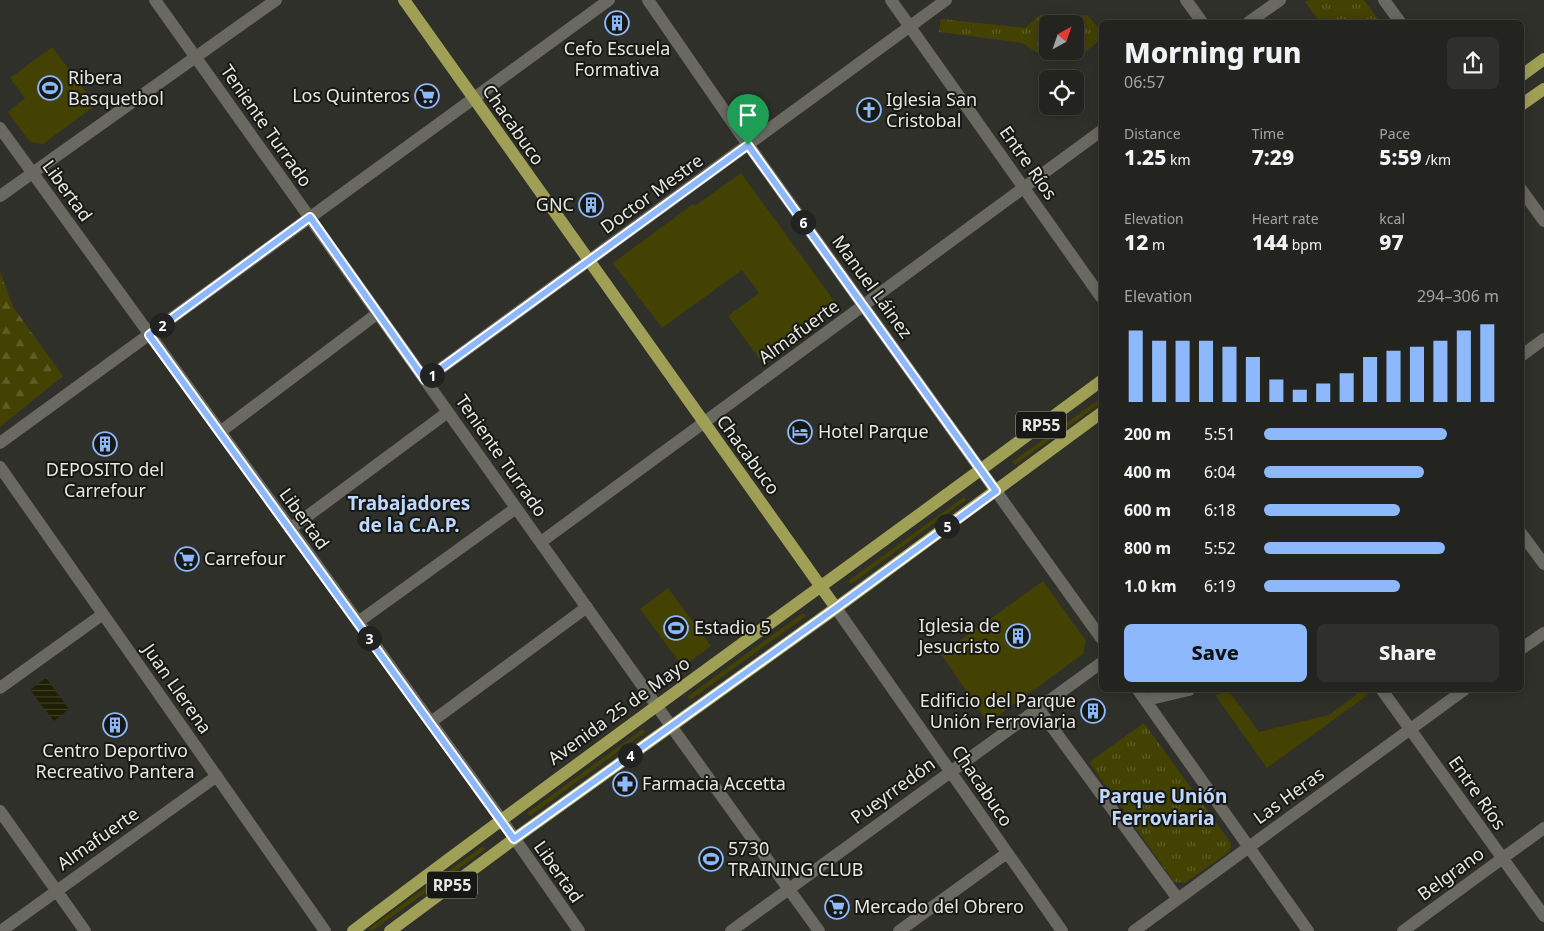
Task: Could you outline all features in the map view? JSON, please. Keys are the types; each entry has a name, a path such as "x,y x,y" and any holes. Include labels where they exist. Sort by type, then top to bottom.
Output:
{"main road":[{"name":"Chacabuco","path":"404,0 836,608"},
{"path":"1524,74 1544,59"},
{"path":"1524,103 1544,89"},
{"name":"Avenida 25 de Mayo","path":"353,931 501,819 982,470 1099,382"},
{"name":"RP55","path":"390,931 514,839 836,608 1099,414"}],"street":[{"name":"Teniente Turrado","path":"155,0 819,931"},
{"path":"0,196 276,0"},
{"path":"0,443 609,0"},
{"name":"Manuel Láinez","path":"648,0 748,145 996,491"},
{"name":"Entre Ríos","path":"891,0 1099,294"},
{"name":"Doctor Mestre","path":"425,380 946,0"},
{"path":"1186,0 1201,20"},
{"path":"1252,20 1280,0"},
{"path":"1384,0 1399,20"},
{"name":"Libertad","path":"0,128 501,819 579,931"},
{"name":"Almafuerte","path":"540,542 1099,132"},
{"path":"1524,193 1544,221"},
{"path":"220,432 378,313"},
{"path":"1524,354 1544,339"},
{"path":"290,529 448,412"},
{"name":"Juan Llerena","path":"0,467 325,931"},
{"path":"996,491 1099,635"},
{"path":"358,622 516,508"},
{"path":"1524,537 1544,564"},
{"path":"431,722 587,607"},
{"name":"Chacabuco","path":"836,608 1062,931"},
{"path":"0,688 103,614"},
{"path":"1524,647 1544,633"},
{"name":"Pueyrredón","path":"731,931 1099,663"},
{"path":"1170,692 1142,695 1308,931"},
{"name":"Entre Ríos","path":"1383,692 1544,916"},
{"name":"Las Heras","path":"1134,931 1461,692"},
{"path":"1038,708 1178,899"},
{"name":"Almafuerte","path":"0,931 217,776"},
{"path":"0,811 85,931"},
{"name":"Belgrano","path":"1403,931 1544,828"},
{"path":"899,931 1007,853"}],"green space":[{"path":"1309,0 1364,0 1379,20 1318,20 1305,2"},
{"path":"1084,15 1087,15 1099,28 1099,42 1084,53"},
{"path":"1039,16 1039,53 1023,43 939,32 941,19 1025,28"},
{"name":"Ribera Basquetbol","path":"52,47 96,105 43,144 30,142 8,112 25,98 10,78"},
{"path":"741,173 835,302 790,335 792,338 761,361 728,316 759,293 742,270 662,328 613,263 693,204 695,206"},
{"path":"0,272 13,307 63,376 0,427"},
{"path":"1099,399 1099,404 1015,465 1012,462"},
{"path":"964,497 966,500 851,584 848,581"},
{"path":"1043,581 1086,641 1083,654 988,723 941,654"},
{"name":"Estadio 5","path":"668,588 711,646 683,667 640,609"},
{"path":"803,613 806,616 690,700 688,696"},
{"path":"1230,692 1259,732 1329,715 1356,695 1357,692 1368,692 1369,694 1267,768 1215,695"},
{"path":"1144,723 1231,843 1230,851 1185,883 1174,882 1089,762"},
{"path":"643,729 645,732 530,816 527,813"},
{"path":"483,846 486,849 372,931 368,929"}],"shaded area":[{"path":"46,678 69,709 54,721 30,690"}],"place":[{"name":"Cefo Escuela Formativa","path":"617,23"},
{"name":"Ribera Basquetbol","path":"50,88"},
{"name":"Los Quinteros","path":"427,96"},
{"name":"Iglesia San Cristobal","path":"869,110"},
{"name":"GNC","path":"591,205"},
{"name":"Hotel Parque","path":"800,432"},
{"name":"DEPOSITO del Carrefour","path":"105,444"},
{"name":"Carrefour","path":"187,559"},
{"name":"Estadio 5","path":"676,628"},
{"name":"Iglesia de Jesucristo","path":"1018,636"},
{"name":"Edificio del Parque Unión Ferroviaria","path":"1093,711"},
{"name":"Centro Deportivo Recreativo Pantera","path":"115,725"},
{"name":"Farmacia Accetta","path":"625,784"},
{"name":"5730 TRAINING CLUB","path":"711,859"},
{"name":"Mercado del Obrero","path":"837,907"}],"district":[{"name":"Trabajadores de la C.A.P.","path":"409,514"},
{"name":"Parque Unión Ferroviaria","path":"1163,807"}],"route":[{"path":"748,145 996,491 514,839 149,335 310,217 425,380 748,145"}]}
